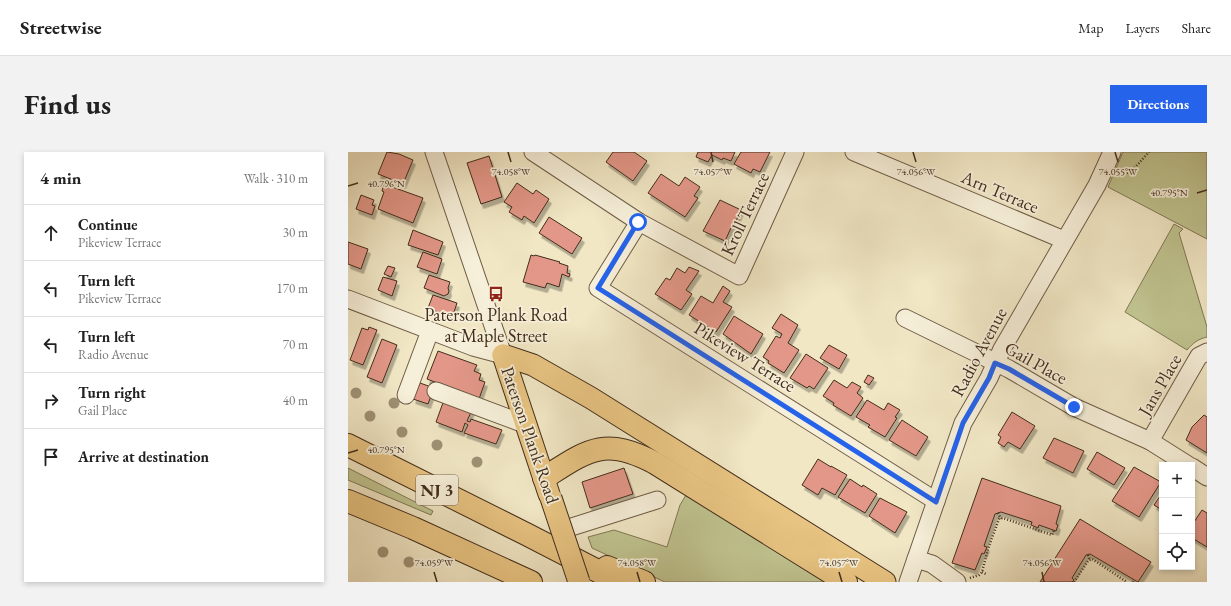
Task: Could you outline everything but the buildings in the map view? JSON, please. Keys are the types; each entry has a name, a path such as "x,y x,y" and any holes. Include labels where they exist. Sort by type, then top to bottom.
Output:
{"highway":[{"name":"NJ 3","path":"348,445 619,582"},
{"path":"544,478 586,452 597,449 620,449 632,452 655,463 846,582"},
{"name":"NJ 3","path":"348,501 413,528 531,582"},
{"name":"NJ 3","path":"526,534 644,582"}],"main road":[{"name":"Paterson Plank Road","path":"503,356 579,582"},
{"path":"503,356 533,365 591,398 885,582"}],"street":[{"name":"Paterson Plank Road","path":"434,152 503,356"},
{"path":"533,152 638,222"},
{"name":"Kroll Terrace","path":"638,222 739,276 795,152"},
{"name":"Arn Terrace","path":"854,152 1064,240"},
{"name":"Radio Avenue","path":"908,582 963,423 989,378 1002,349 1104,171 1112,152"},
{"name":"Pikeview Terrace","path":"638,222 598,288 936,502"},
{"path":"348,299 430,331 503,356"},
{"name":"Gail Place","path":"905,318 1009,369 1074,407 1150,441 1183,462"},
{"path":"406,395 430,331"},
{"name":"Jans Place","path":"1150,441 1196,361 1200,356 1207,352"},
{"path":"436,391 527,425"},
{"path":"1195,469 1207,477"},
{"path":"562,530 657,500"},
{"path":"916,559 932,564 957,582"}],"path":[{"path":"1104,171 1122,175 1129,172 1149,152"},
{"path":"998,513 1001,519"},
{"path":"966,582 968,578 979,575 982,572 987,551 999,519 1003,518 1052,535 1054,530"},
{"path":"1088,555 1090,560"},
{"path":"1090,560 1092,559 1127,582"},
{"path":"1074,582 1090,560"},
{"path":"982,572 986,574"}],"green space":[{"path":"1123,152 1207,152 1207,239 1108,187"},
{"path":"1174,224 1183,229 1179,233 1207,327 1207,337 1191,345 1187,350 1125,312"},
{"path":"348,468 433,511 431,515 348,480"},
{"path":"686,495 827,582 665,582 592,548 588,537 614,530 667,547 680,505"}],"place":[{"name":"Paterson Plank Road at Maple Street","path":"496,294"}],"route":[{"path":"638,222 598,288 936,502 963,423 989,378 995,363 1009,369 1074,407"}]}
